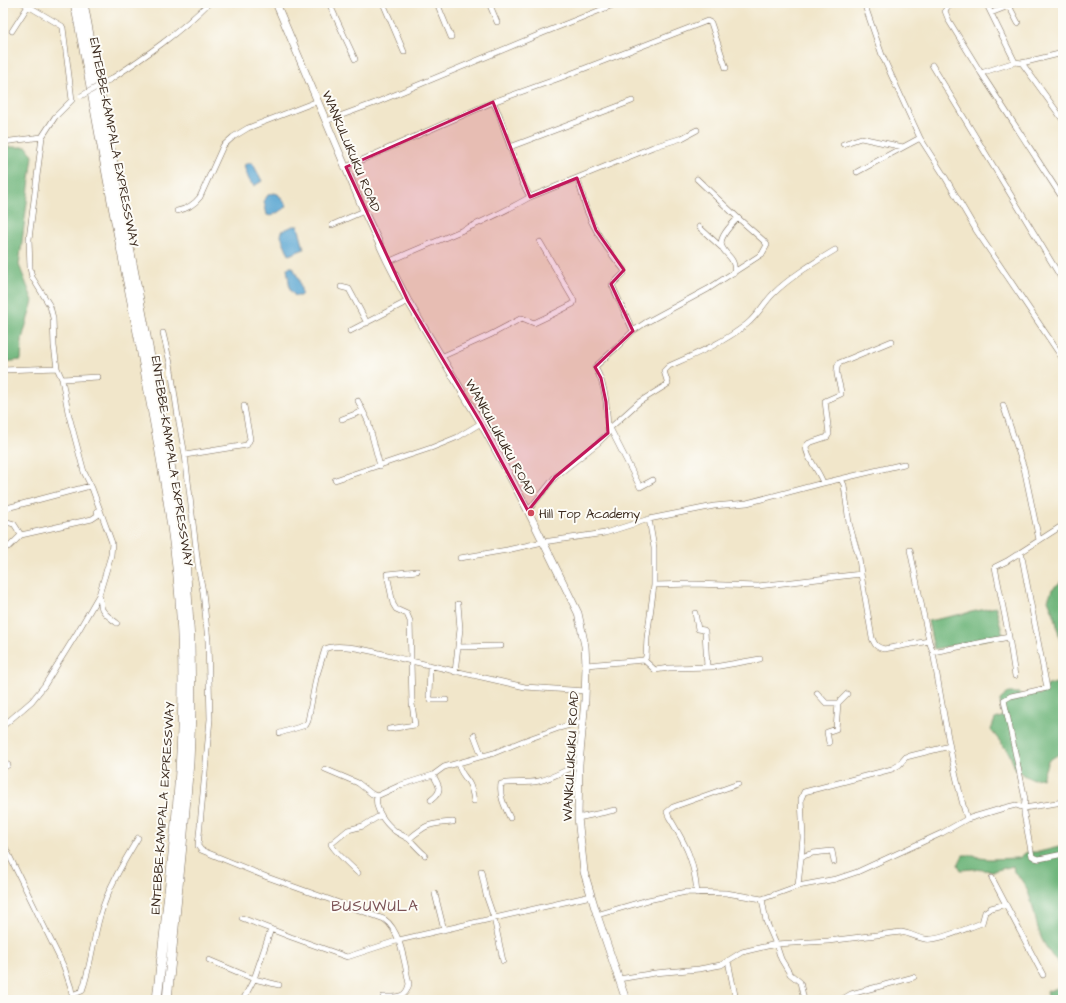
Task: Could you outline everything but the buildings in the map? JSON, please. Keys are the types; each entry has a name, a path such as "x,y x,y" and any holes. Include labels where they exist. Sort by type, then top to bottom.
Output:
{"highway":[{"name":"ENTEBBE–KAMPALA EXPRESSWAY","path":"75,3 168,494 178,570 182,618 183,711 178,793 157,1000"},
{"name":"ENTEBBE–KAMPALA EXPRESSWAY","path":"84,3 111,155 177,502 185,558 190,642 189,762 167,1000"}],"main road":[{"name":"WANKULUKUKU ROAD","path":"276,3 364,211 388,262 408,301 481,423 528,510 578,613 584,639 586,665 584,721 579,764 578,818 584,872 626,1000"}],"street":[{"path":"23,3 63,28 72,100"},
{"path":"3,726 37,695 77,633 99,595 109,562 112,543 97,506 92,488 84,472 68,412 62,379 57,368 54,346 53,318 50,306 32,277 30,268 29,239 42,137 55,117 72,100 134,65 170,38 209,3"},
{"path":"329,3 355,59"},
{"path":"383,3 404,52"},
{"path":"437,3 451,37"},
{"path":"489,3 497,22"},
{"path":"326,121 609,5 618,3"},
{"path":"864,3 882,55 920,138 976,230 1063,359"},
{"path":"953,3 944,11 949,21 1063,199"},
{"path":"986,3 1015,62"},
{"path":"999,3 1001,5 1001,10"},
{"path":"991,13 1016,3"},
{"path":"12,31 28,6"},
{"path":"1010,6 1018,24"},
{"path":"346,167 493,102 707,21 711,23 726,68"},
{"path":"981,73 1015,62 1022,63 1063,53"},
{"path":"1022,63 1063,120"},
{"path":"932,65 1063,281"},
{"path":"177,212 195,204 200,197 223,146 233,137 248,128 318,101"},
{"path":"510,148 632,101"},
{"path":"493,102 499,114 522,182 530,197"},
{"path":"388,262 453,234 530,197 653,147 682,138 697,130"},
{"path":"3,142 42,137"},
{"path":"843,144 861,138 903,147"},
{"path":"857,172 920,138"},
{"path":"577,178 587,211 596,230 611,254 624,270 624,273 612,285 633,331"},
{"path":"653,480 640,487 609,430 606,402 601,378 595,367 633,331 644,323 708,289 734,273 762,254 766,245 697,179"},
{"path":"332,225 364,211"},
{"path":"721,247 722,235 738,218"},
{"path":"699,227 721,247 734,262 734,273"},
{"path":"441,357 490,335 522,318 534,323 573,304 574,301 540,242"},
{"path":"528,510 554,477 598,443 609,430 639,402 668,384 664,371 669,366 706,350 749,323 774,293 812,264 835,250"},
{"path":"341,287 349,289 367,322"},
{"path":"350,331 408,301"},
{"path":"164,333 185,455 208,641 210,720 197,843 201,850 231,864 390,923 399,940 409,984 408,990 403,995 397,997 383,997"},
{"path":"823,483 818,471 809,457 806,446 809,443 827,437 829,434 824,401 841,394 836,371 837,366 840,363 892,341"},
{"path":"3,370 57,368"},
{"path":"62,379 98,377"},
{"path":"358,401 368,421 380,466"},
{"path":"1003,405 1024,468 1039,540"},
{"path":"185,455 247,445 250,439 244,406"},
{"path":"342,419 363,411"},
{"path":"335,480 437,446 458,437 481,423"},
{"path":"460,558 543,542 605,533 649,519 714,506 748,502 904,464"},
{"path":"841,479 844,485 849,523 859,558 860,574 874,644 878,648 884,649 929,641"},
{"path":"3,509 90,486"},
{"path":"3,549 10,546 21,535 92,519 98,516 97,506"},
{"path":"644,660 646,657 654,585 654,548 649,519"},
{"path":"3,524 7,522 14,524 21,535"},
{"path":"1015,676 995,567 1063,525"},
{"path":"910,550 929,641 933,652 959,792 967,819"},
{"path":"1021,552 1047,688 1011,696 1004,700 1025,799 1024,814 1032,856 1039,859 1063,854"},
{"path":"389,729 415,725 412,704 410,621 407,614 396,609 392,604 386,574 417,571"},
{"path":"654,585 693,584 758,586 860,574"},
{"path":"99,595 102,610 109,618 117,623"},
{"path":"455,672 460,629 458,604"},
{"path":"695,613 698,629 704,630 707,666"},
{"path":"933,652 1009,637"},
{"path":"459,647 502,646"},
{"path":"280,733 306,725 316,678 325,649 329,647 344,647 374,651 455,672 525,687 586,691"},
{"path":"586,665 644,660 655,670 718,666 760,659"},
{"path":"430,666 429,696 431,700 446,700"},
{"path":"817,693 826,703 838,703"},
{"path":"829,743 827,732 836,729 838,703 847,694"},
{"path":"324,769 358,783 377,796 401,785 433,775 444,767 482,756 559,728 584,721"},
{"path":"474,735 482,756"},
{"path":"798,886 803,838 801,799 804,792 892,769 899,765 906,757 950,746"},
{"path":"458,763 461,774 469,783 473,792 474,801"},
{"path":"510,818 500,790 501,784 510,782 538,781 579,764"},
{"path":"3,768 8,765"},
{"path":"431,800 440,791 440,785 433,775"},
{"path":"697,893 695,873 688,850 685,842 667,812 673,807 738,784"},
{"path":"377,796 376,801 381,815 395,831 409,839 425,855"},
{"path":"597,915 648,900 686,892 726,893 762,899 798,886 836,879 857,872 942,833 967,819 1016,805 1024,808 1063,802"},
{"path":"578,818 615,810"},
{"path":"358,873 332,848 331,844 348,830 363,826 381,815"},
{"path":"409,839 424,826 433,823 453,822"},
{"path":"3,843 64,967 73,998 82,991 100,916 111,885 138,838"},
{"path":"801,856 832,851 834,862"},
{"path":"481,871 486,895 494,918 503,961"},
{"path":"992,878 1043,975"},
{"path":"435,894 444,930"},
{"path":"242,918 344,957 353,956 399,940 591,896"},
{"path":"762,899 766,921 784,964 790,974 800,982 804,1000"},
{"path":"619,979 721,965 742,952 776,944 828,941 901,932 908,932 923,939 930,940 982,923 985,912 991,908 1006,904"},
{"path":"242,1000 254,979 271,929"},
{"path":"209,960 254,979 279,985"},
{"path":"728,961 736,1000"},
{"path":"841,1000 851,994 914,977"}],"highlighted area":[{"path":"493,102 530,197 577,178 596,230 624,270 611,284 633,331 595,367 601,378 606,402 608,433 555,477 528,511 481,423 408,301 346,167"}],"green space":[{"path":"7,147 27,147 33,156 19,265 33,301 22,339 21,360 3,362 3,166"},
{"path":"1063,580 1063,653 1055,617 1048,600 1052,589"},
{"path":"996,607 1003,636 934,649 928,621"},
{"path":"1063,681 1063,762 1059,754 1048,761 1042,778 1033,779 1023,775 1015,768 1009,753 991,730 995,719 1004,716 1001,710 1000,700 1008,693 1019,693 1025,698 1034,692 1040,695 1046,686"},
{"path":"1063,847 1063,968 1054,959 1042,939 1029,894 1021,879 1014,872 1013,866 993,871 973,869 961,870 958,865 963,855 974,855 980,858 989,859 1019,858 1027,852 1039,852"},
{"path":"1063,986 1063,1000 1048,1000 1046,992"}],"water":[{"path":"249,163 253,164 262,181 254,186 246,173 244,165"},
{"path":"274,193 278,194 287,206 271,216 267,215 264,201 268,195"},
{"path":"293,226 298,226 304,249 289,255 281,236 282,231"},
{"path":"293,267 299,280 302,294 300,296 295,296 290,290 287,268"}],"place":[{"name":"Hill Top Academy","path":"531,513"}],"district":[{"name":"BUSUWULA","path":"375,906"}]}
